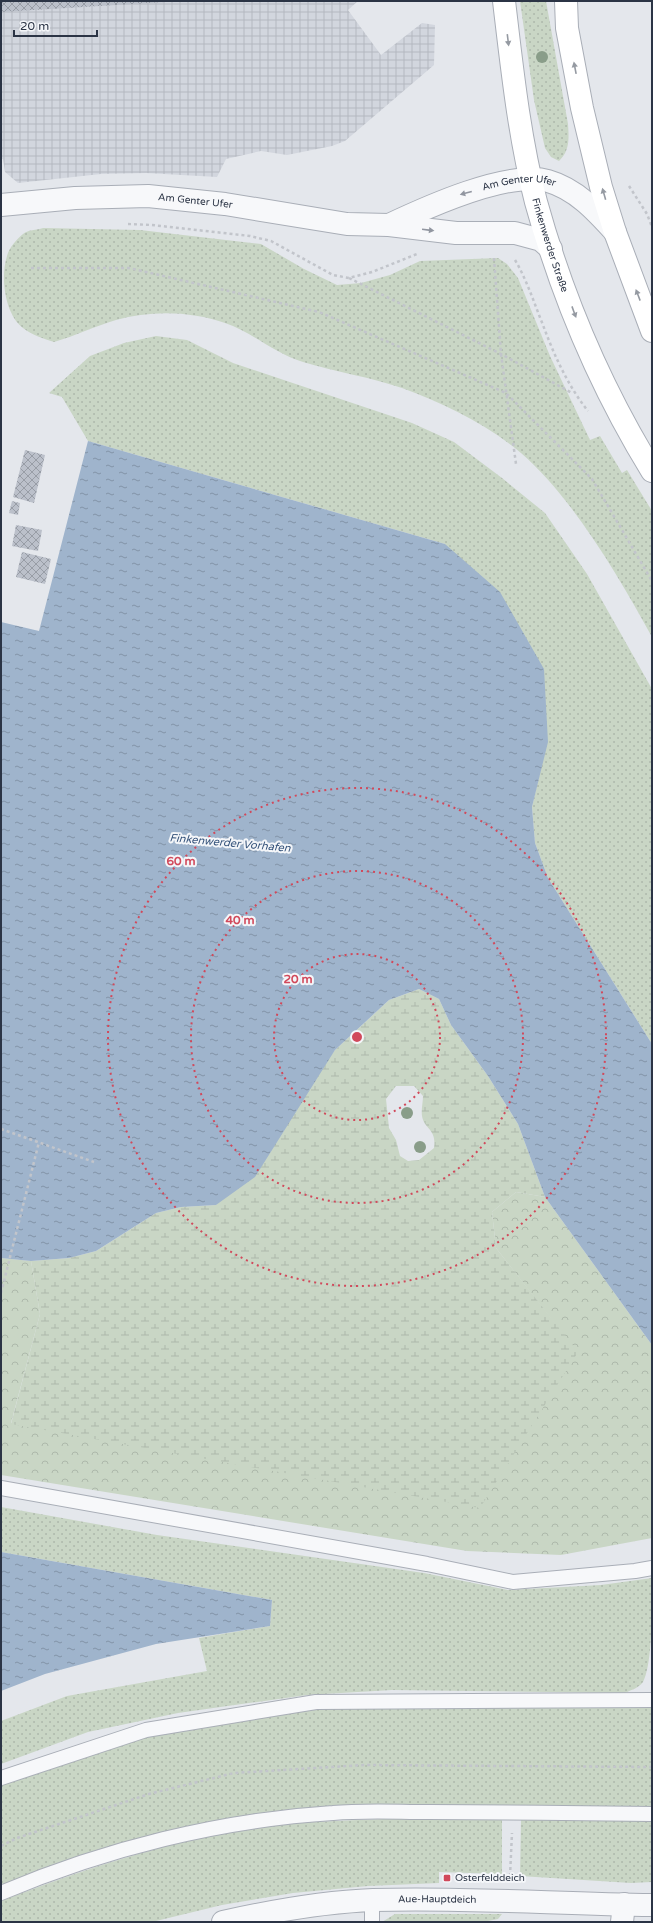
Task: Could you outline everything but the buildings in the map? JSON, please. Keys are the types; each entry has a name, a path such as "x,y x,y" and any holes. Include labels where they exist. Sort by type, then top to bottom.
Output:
{"main road":[{"name":"Finkenwerder Straße","path":"504,1 520,124 531,179 551,249 586,344 609,395 652,471"},
{"path":"566,1 567,28 582,108 615,232 652,331"}],"street":[{"name":"Am Genter Ufer","path":"389,225 437,202 506,182 531,179 556,184 582,199 615,232"},
{"name":"Am Genter Ufer","path":"1,205 75,198 148,196 225,204 347,224 389,225 456,233 515,233 541,240 551,249"},
{"name":"Aue-Hauptdeich","path":"223,1922 309,1907 372,1900 510,1900 623,1913 652,1904"}],"lane":[{"path":"1,1488 427,1564 513,1582 635,1572 652,1568"},
{"path":"1,1778 146,1730 316,1702 652,1700"},
{"path":"1,1893 28,1882 113,1854 197,1832 262,1820 333,1812 652,1814"},
{"path":"372,1900 372,1922"}],"path":[{"path":"120,224 152,225 250,236 271,242 283,247 332,275 349,278 501,354 573,393"},
{"path":"349,278 372,272 417,254 425,254"},
{"path":"509,256 514,259 521,270 544,329 573,393 590,414"},
{"path":"493,257 498,302 501,354 516,464"},
{"path":"31,268 129,268 319,312 506,393 592,479 652,581"},
{"path":"1,1129 94,1162"},
{"path":"1,1292 39,1142"},
{"path":"1,1846 17,1838 149,1794 234,1773 364,1765 652,1767"},
{"path":"510,1880 512,1812"}],"shaded area":[{"path":"1,1 358,1 348,10 381,55 422,23 435,25 434,65 345,141 332,146 287,155 261,151 226,159 217,177 146,173 101,174 18,183 5,172 3,159 1,159"}],"green space":[{"path":"520,1 546,1 568,124 567,149 559,161 551,157 545,148 534,100"},
{"path":"43,228 140,230 261,244 304,269 337,285 361,283 390,275 420,261 498,258 507,264 518,278 550,356 590,440 600,436 622,473 627,470 652,511 652,637 625,589 594,539 559,492 540,471 508,442 464,415 417,394 390,384 303,362 283,354 235,327 199,316 157,313 129,317 108,322 54,342 23,328 17,322 8,305 4,285 5,265 9,250 20,236 27,232"},
{"path":"156,336 187,340 233,363 412,423 454,442 545,513 587,574 652,689 652,1044 548,878 535,843 532,807 547,742 445,544 88,441 62,397 49,393 90,356 124,343"},
{"path":"419,989 439,999 451,1025 488,1076 518,1124 545,1197 516,1192 492,1212 496,1248 578,1352 480,1508 11,1424 40,1314 31,1261 69,1258 96,1251 156,1213 181,1207 216,1205 335,1050 389,1000","holes":["396,1086 414,1086 423,1096 422,1116 425,1124 434,1137 434,1148 419,1160 408,1161 400,1156 396,1140 389,1128 386,1099"]},
{"path":"516,1192 545,1197 652,1345 652,1538 561,1555 467,1551 1,1475 1,1258 31,1261 40,1314 11,1423 577,1352 496,1248 492,1212"},
{"path":"1,1507 157,1535 424,1573 508,1590 601,1585 652,1578 649,1662 643,1682 625,1693 392,1690 307,1695 178,1713 88,1732 1,1764 1,1721 67,1696 207,1671 199,1638 270,1626 272,1600 1,1552"},
{"path":"332,1704 535,1704 652,1708 652,1807 261,1815 1,1887 1,1779 152,1733"},
{"path":"383,1819 502,1819 502,1874 439,1872 439,1883 368,1886 293,1893 222,1905 152,1922 1,1922 1,1901 95,1867 159,1848 191,1840 272,1826"},
{"path":"521,1819 652,1820 652,1882 631,1883 520,1876"},
{"path":"395,1914 502,1914 498,1919 483,1922 382,1922"}],"water":[{"name":"Finkenwerder Vorhafen","path":"88,441 445,544 500,592 544,669 548,742 532,807 535,843 548,878 652,1044 652,1345 545,1197 518,1124 488,1076 451,1025 439,999 419,989 389,1000 335,1050 255,1177 216,1205 181,1207 156,1213 96,1251 69,1258 31,1261 1,1258 1,622 39,631"},
{"path":"1,1552 272,1600 270,1626 156,1644 45,1674 1,1691"}],"place":[{"name":"Osterfelddeich","path":"447,1878"}]}
